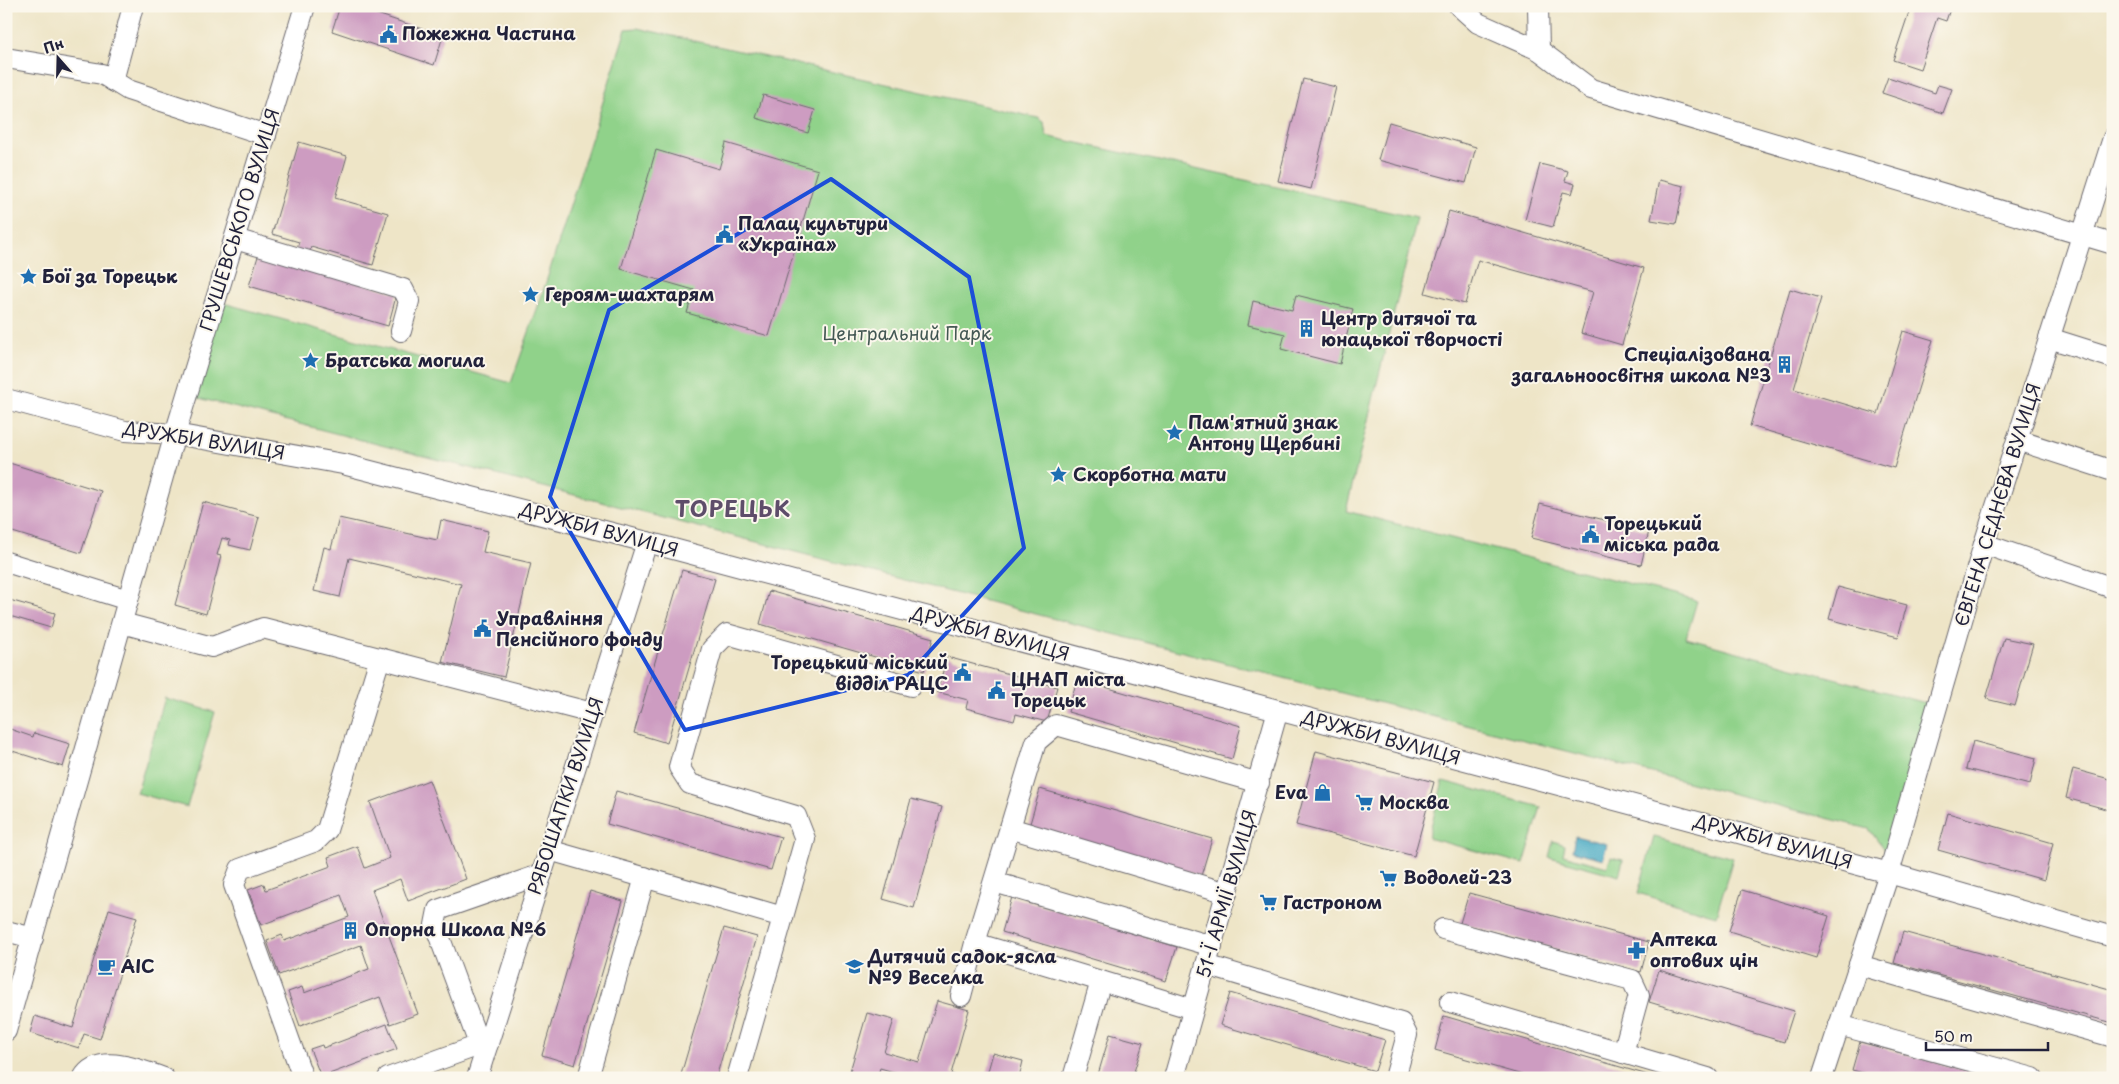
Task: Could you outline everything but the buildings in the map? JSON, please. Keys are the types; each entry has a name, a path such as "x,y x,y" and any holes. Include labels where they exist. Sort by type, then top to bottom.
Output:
{"street":[{"path":"113,81 133,6"},
{"name":"ГРУШЕВСЬКОГО ВУЛИЦЯ","path":"6,1031 175,434 306,6"},
{"path":"1459,6 1478,23 1539,50 1591,89 2113,244"},
{"path":"1538,6 1539,50"},
{"path":"6,58 102,74 128,90 266,135"},
{"name":"ЄВГЕНА СЕДНЄВА ВУЛИЦЯ","path":"1822,1078 1889,873 1984,544 2113,138"},
{"path":"235,239 403,289 409,301 401,331"},
{"path":"2049,338 2113,358"},
{"name":"ДРУЖБИ ВУЛИЦЯ","path":"6,399 125,431 175,434 343,464 647,542 1889,873 2113,937"},
{"path":"2017,440 2113,471"},
{"name":"РЯБОШАПКИ ВУЛИЦЯ","path":"477,1078 484,1043 542,874 647,542"},
{"path":"1984,544 2113,588"},
{"path":"6,562 128,600"},
{"path":"122,622 212,647 263,628 592,713"},
{"path":"737,1078 805,839 796,816 690,784 678,767 712,649 727,634 911,686"},
{"path":"304,1078 234,885 240,869 316,841 327,830 380,658"},
{"name":"51-Ї АРМІЇ ВУЛИЦЯ","path":"1174,1078 1228,893 1278,710"},
{"path":"961,996 975,943 1036,742 1056,724 1259,783"},
{"path":"1010,828 1228,893"},
{"path":"549,850 784,917"},
{"path":"484,1043 476,1036 435,925 438,910 542,874"},
{"path":"588,1078 646,877"},
{"path":"994,882 1212,946"},
{"path":"1443,929 1632,980 1639,995 1622,1053"},
{"path":"6,931 32,938"},
{"path":"975,943 1193,1009"},
{"path":"1206,965 1401,1023 1407,1035 1395,1078"},
{"path":"1859,965 2113,1038"},
{"path":"1073,1078 1101,981"},
{"path":"1450,1002 1708,1078"},
{"path":"1839,1025 2033,1078"},
{"path":"388,1078 484,1043"},
{"path":"83,1078 97,1066 114,1064 164,1078"}],"highlighted area":[{"path":"831,179 969,277 1024,548 908,675 685,730 550,497 609,310"}],"green space":[{"name":"Центральний Парк","path":"637,28 1038,118 1044,122 1046,136 1417,218 1346,511 1697,601 1686,638 1937,706 1893,862 1869,829 187,395 216,301 511,383 541,298 626,29"},
{"path":"165,698 215,712 187,807 137,793"},
{"path":"1443,781 1541,807 1524,864 1428,838"},
{"path":"1654,837 1733,858 1716,916 1638,893"},
{"path":"1553,841 1565,845 1563,855 1607,867 1611,857 1623,860 1619,876 1549,857"}],"water":[{"path":"1575,836 1607,844 1603,859 1572,851"}],"place":[{"name":"Пожежна Частина","path":"388,34"},
{"name":"Палац культури «Україна»","path":"724,234"},
{"name":"Бої за Торецьк","path":"28,277"},
{"name":"Героям-шахтарям","path":"531,295"},
{"name":"Центр дитячої та юнацької творчості","path":"1307,329"},
{"name":"Братська мoгила","path":"311,361"},
{"name":"Спеціалізована загальноосвітня школа №3","path":"1785,365"},
{"name":"Пам'ятний знак Антону Щербині","path":"1174,433"},
{"name":"Скорботна мати","path":"1059,475"},
{"name":"Торецький міська рада","path":"1590,534"},
{"name":"Управління Пенсійного фонду","path":"482,629"},
{"name":"Торецький міський відділ РАЦС","path":"962,673"},
{"name":"ЦНАП міста Торецьк","path":"997,690"},
{"name":"Eva","path":"1322,793"},
{"name":"Москва","path":"1365,803"},
{"name":"Водолей-23","path":"1389,878"},
{"name":"Гастроном","path":"1269,903"},
{"name":"Опорна Школа №6","path":"351,930"},
{"name":"Аптека оптових цін","path":"1636,950"},
{"name":"АІС","path":"107,967"},
{"name":"Дитячий садок-ясла №9 Веселка","path":"854,967"}],"district":[{"name":"ТОРЕЦЬК","path":"733,509"}]}
